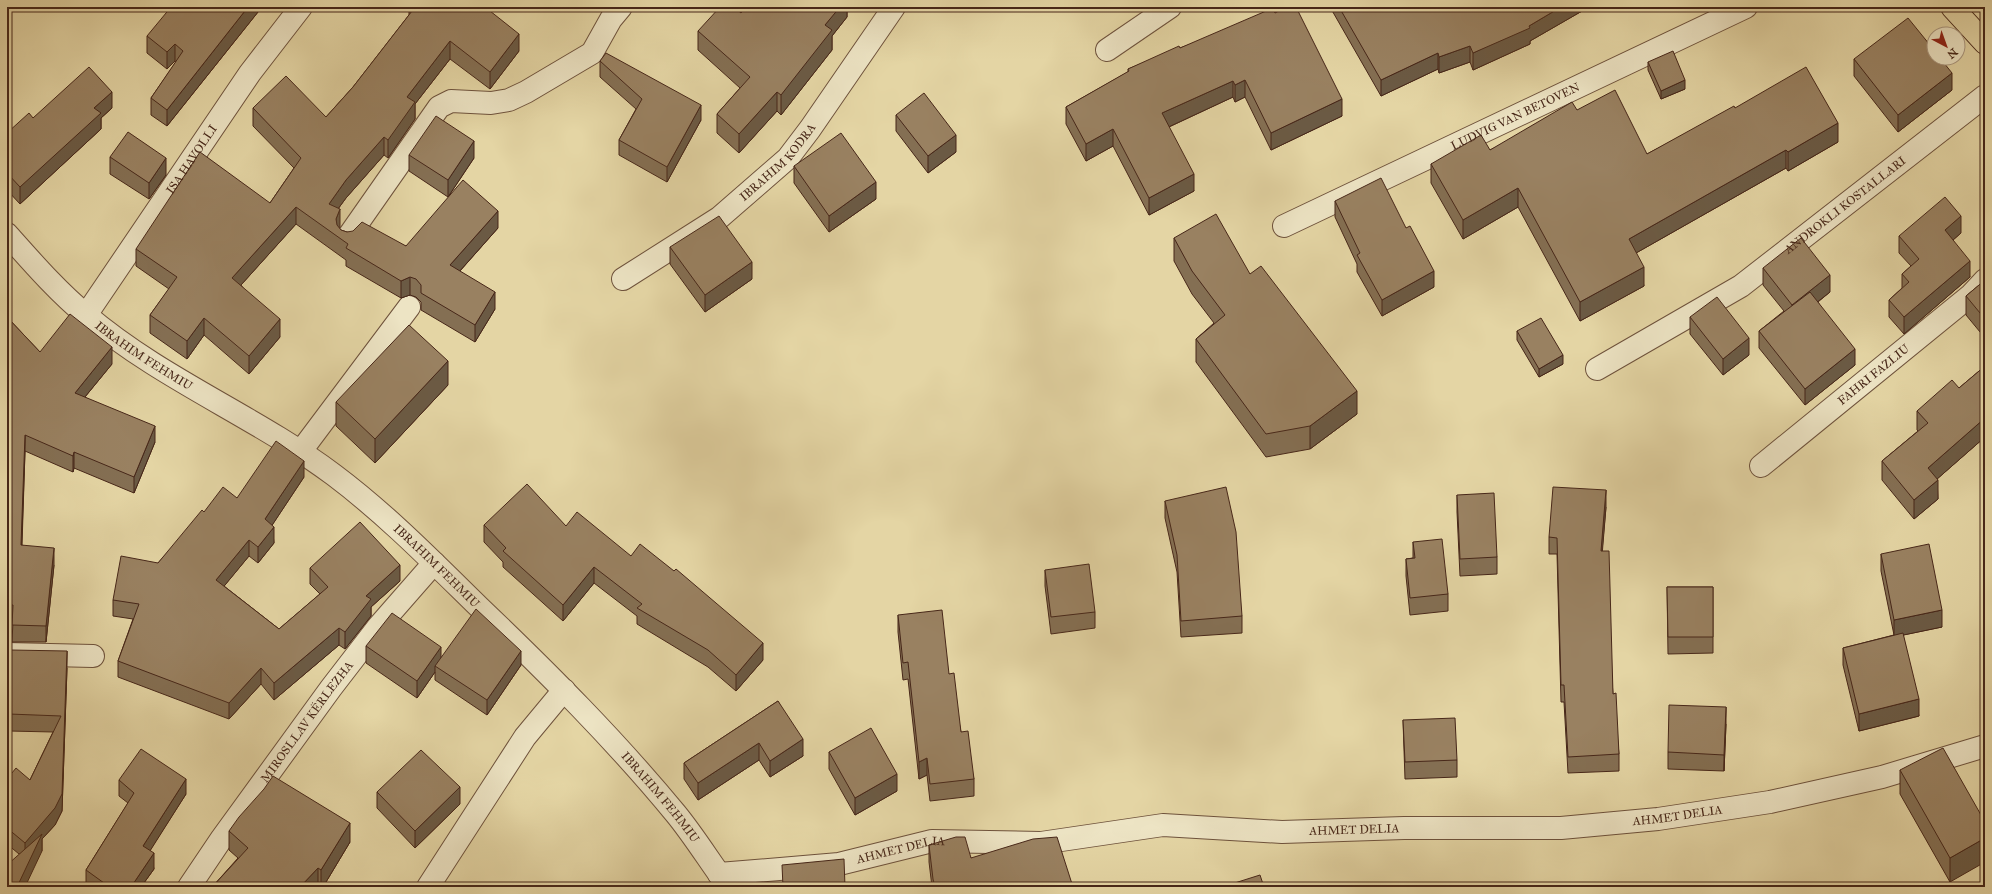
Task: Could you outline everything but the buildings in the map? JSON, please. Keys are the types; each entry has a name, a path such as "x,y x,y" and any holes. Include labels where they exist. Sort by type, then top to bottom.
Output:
{"main road":[{"path":"1952,7 1985,43"}],"street":[{"name":"ISA HAVOLLI","path":"86,315 245,79 301,7"},
{"path":"348,237 439,107 451,101 491,103 509,100 526,92 592,53 611,19 621,7"},
{"name":"IBRAHIM KODRA","path":"623,279 718,218 788,158 810,129 894,7"},
{"path":"1107,50 1170,7"},
{"name":"LUDVIG VAN BETOVEN","path":"1284,226 1746,7"},
{"name":"ANDROKLI KOSTALLARI","path":"1597,369 1741,286 1985,96"},
{"name":"IBRAHIM FEHMIU","path":"7,234 86,315 134,350 183,382 243,415 301,451 335,476 388,519 564,690 623,752 677,816 724,881"},
{"name":"FAHRI FAZLIU","path":"1761,466 1971,295 1985,280"},
{"path":"301,451 409,307"},
{"name":"MIROSLLAV KËRLEZHA","path":"189,887 222,838 331,688 378,627 434,563"},
{"path":"7,654 92,656"},
{"path":"428,887 525,737 564,690"},
{"name":"AHMET DELIA","path":"724,881 839,864 932,841 1041,843 1163,826 1282,832 1404,828 1561,828 1658,819 1770,802 1882,777 1985,746"}]}
